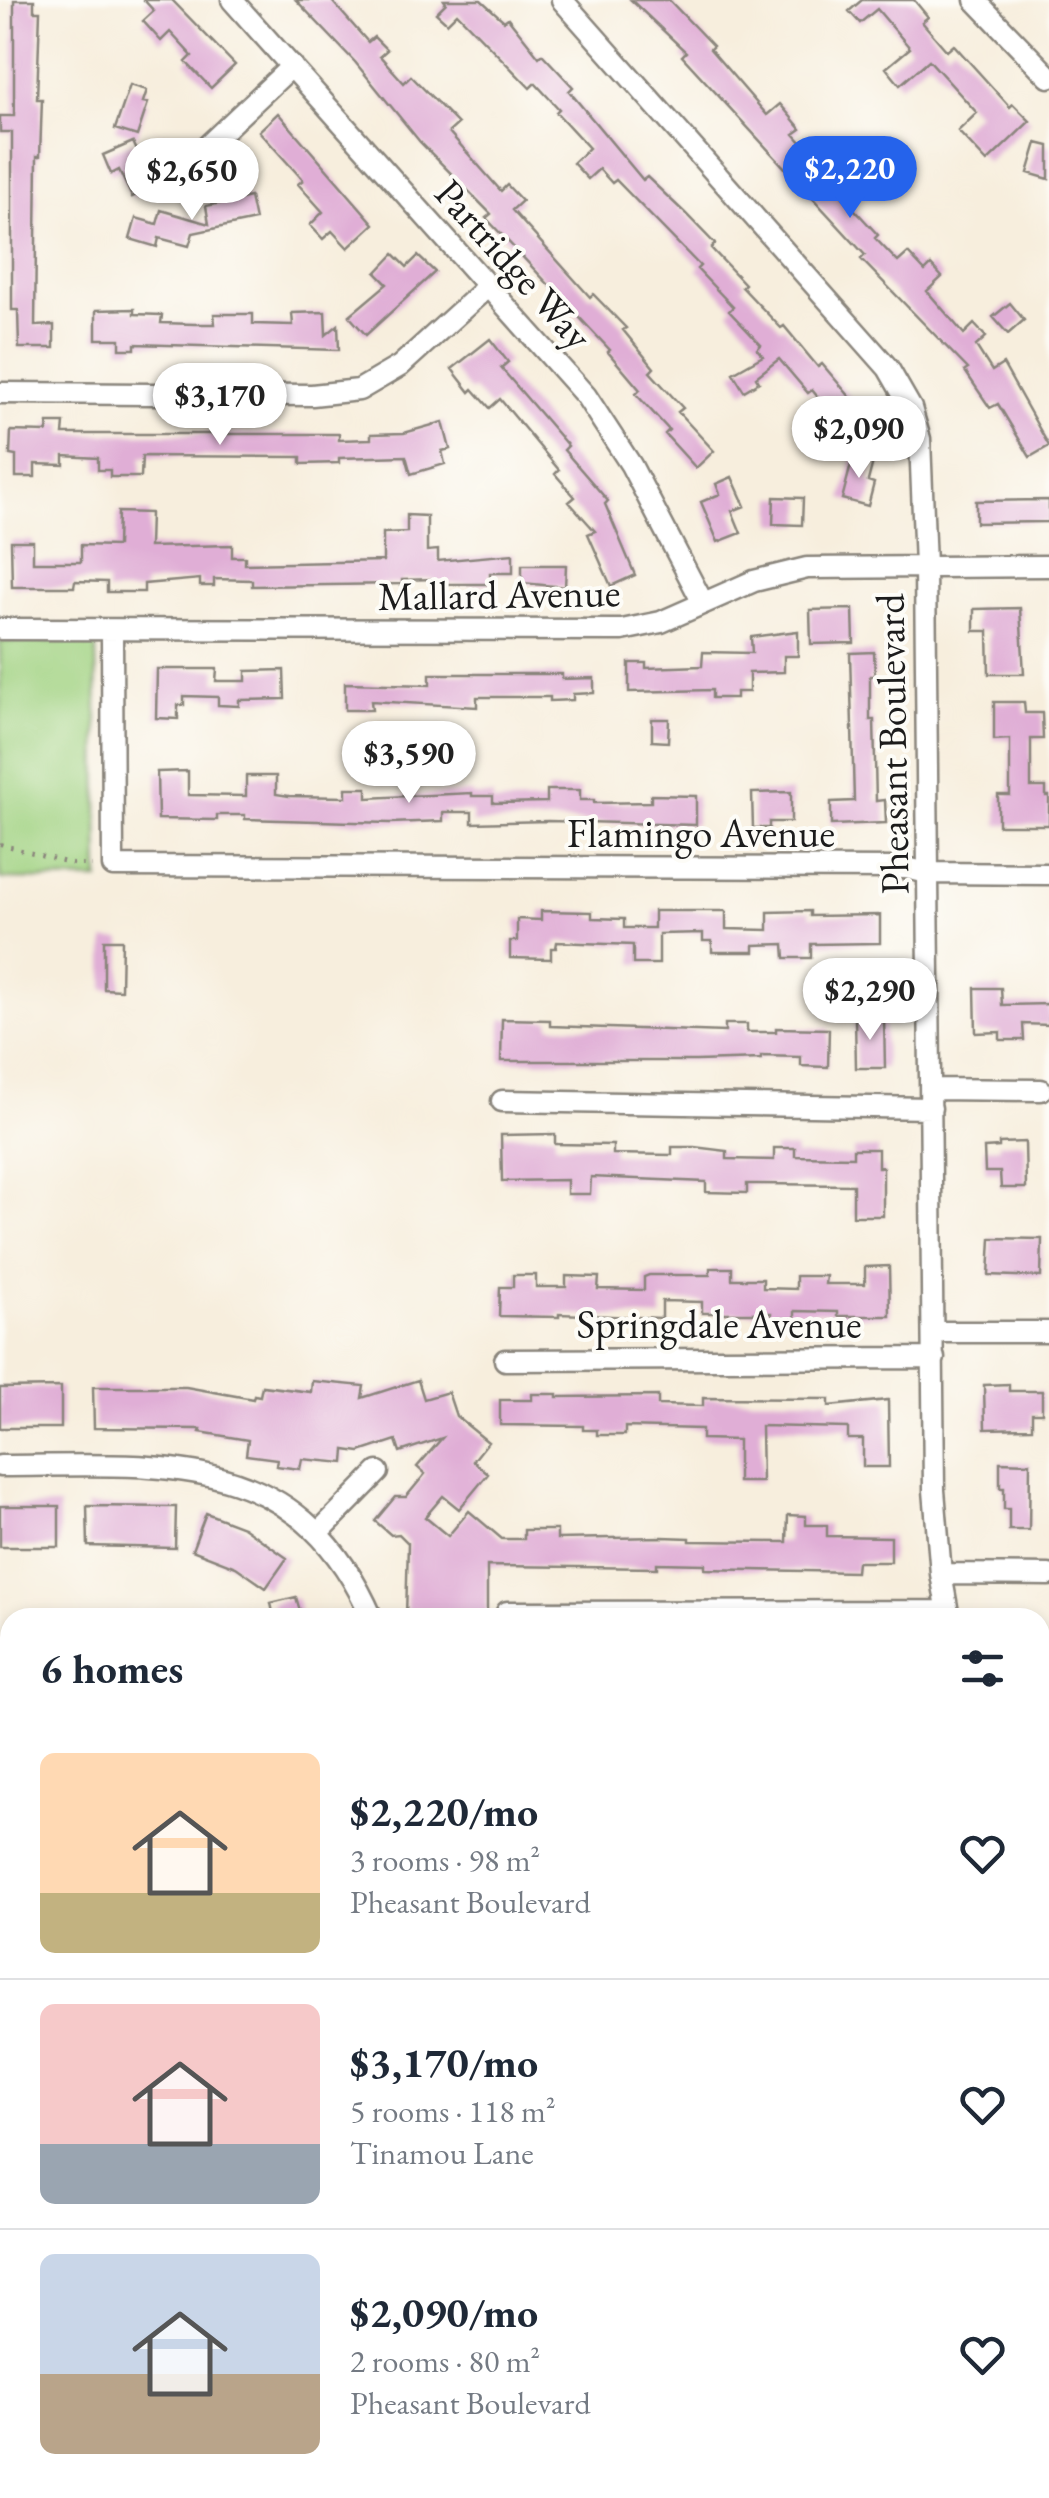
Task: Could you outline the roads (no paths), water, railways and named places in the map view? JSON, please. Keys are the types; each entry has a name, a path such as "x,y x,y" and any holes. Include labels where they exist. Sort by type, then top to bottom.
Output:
{"street":[{"name":"Partridge Way","path":"232,0 586,396 631,466 703,603"},
{"name":"Pheasant Boulevard","path":"562,0 888,368 911,408 920,439 932,1099 934,1490 947,1608"},
{"path":"975,0 1049,78"},
{"path":"205,148 292,66"},
{"path":"0,393 312,395 360,390 400,366 488,287"},
{"name":"Mallard Avenue","path":"0,629 622,630 660,622 754,581 807,568 1049,566"},
{"name":"Flamingo Avenue","path":"112,632 113,866 906,868 928,873 1049,874"},
{"path":"502,1101 932,1099 1041,1090"},
{"path":"934,1332 1049,1332"},
{"name":"Springdale Avenue","path":"505,1360 934,1358"},
{"path":"0,1466 163,1466 218,1475 270,1496 319,1532 352,1574 367,1608"},
{"path":"319,1532 378,1472"},
{"path":"941,1574 1049,1575"}]}
